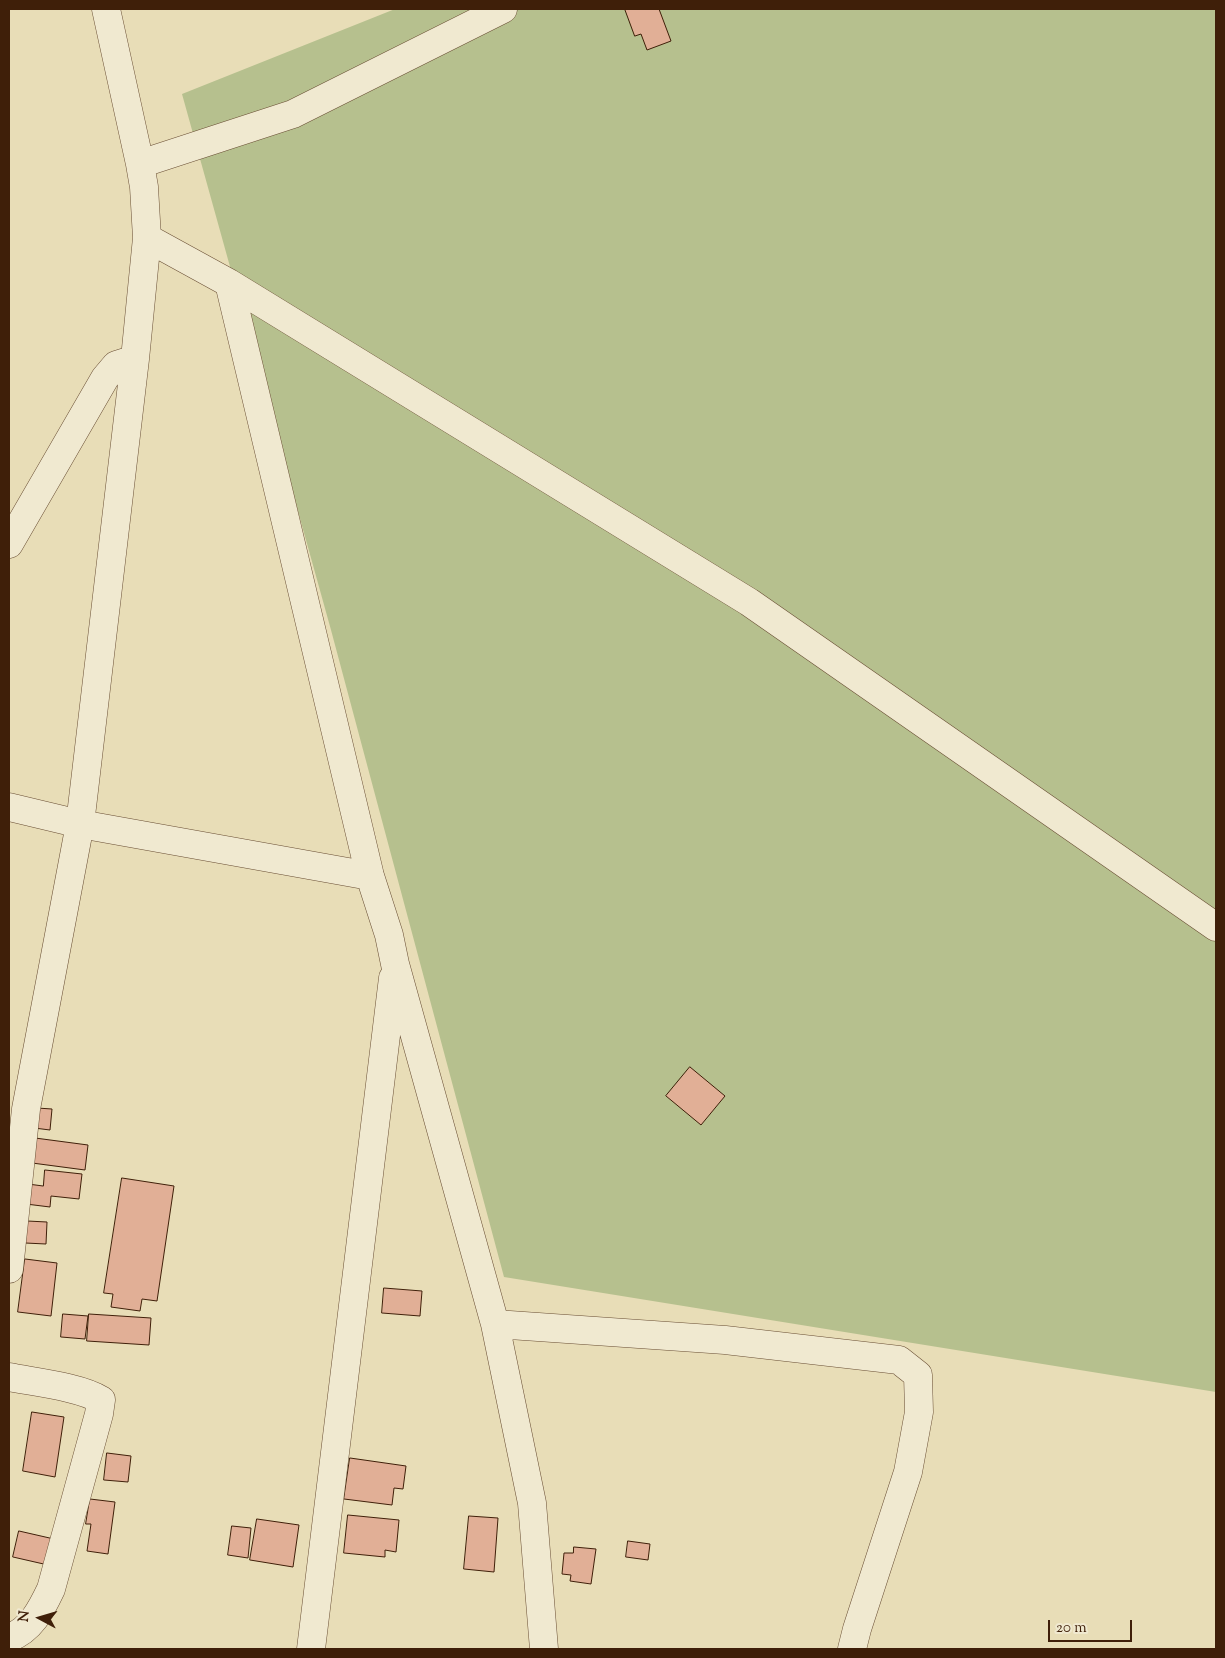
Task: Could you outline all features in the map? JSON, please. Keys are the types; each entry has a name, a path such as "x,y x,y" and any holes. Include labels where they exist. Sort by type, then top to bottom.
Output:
{"street":[{"path":"9,1269 26,1109 80,824 135,358 147,238 144,188 140,164 106,9"},
{"path":"140,164 293,114 503,9"},
{"path":"147,238 229,283 749,602 1216,927"},
{"path":"229,283 370,876 389,935 395,964 495,1324 532,1503 544,1649"},
{"path":"9,544 105,378 116,365 135,358"},
{"path":"9,807 80,824 370,876"},
{"path":"311,1649 395,964"},
{"path":"495,1324 725,1340 899,1360 918,1375 919,1412 908,1472 852,1649"},
{"path":"9,1377 92,1394 101,1400 99,1414 51,1589 42,1609 29,1626 18,1635 9,1638"}],"green space":[{"path":"395,9 1216,9 1216,1392 504,1277 331,630 182,94"}],"building":[{"path":"625,9 659,9 671,41 647,50 641,34 635,36"},
{"path":"690,1067 725,1096 701,1125 666,1096"},
{"path":"37,1108 52,1109 50,1130 34,1128"},
{"path":"35,1138 88,1145 85,1170 32,1163"},
{"path":"45,1170 82,1174 79,1199 51,1196 50,1207 26,1204 28,1184 43,1186"},
{"path":"122,1178 174,1186 157,1301 142,1299 140,1311 111,1307 113,1294 104,1293"},
{"path":"27,1221 47,1222 46,1244 25,1243"},
{"path":"25,1259 57,1263 51,1316 18,1312"},
{"path":"384,1288 422,1291 420,1316 382,1313"},
{"path":"63,1314 88,1316 85,1339 61,1337"},
{"path":"89,1314 151,1318 149,1345 87,1341"},
{"path":"32,1412 64,1417 55,1477 23,1471"},
{"path":"107,1453 131,1456 128,1482 104,1480"},
{"path":"350,1458 406,1466 403,1489 394,1488 392,1505 344,1499"},
{"path":"90,1499 115,1502 108,1554 87,1551 91,1524 86,1524"},
{"path":"348,1515 399,1520 396,1552 385,1550 385,1557 344,1553"},
{"path":"469,1516 498,1518 494,1572 464,1569"},
{"path":"257,1519 299,1525 293,1567 250,1560"},
{"path":"232,1526 251,1528 248,1558 228,1555"},
{"path":"19,1531 54,1539 48,1565 13,1557"},
{"path":"628,1541 650,1544 648,1560 626,1557"},
{"path":"574,1547 596,1549 591,1584 570,1581 571,1575 562,1574 564,1553 573,1553"}]}
